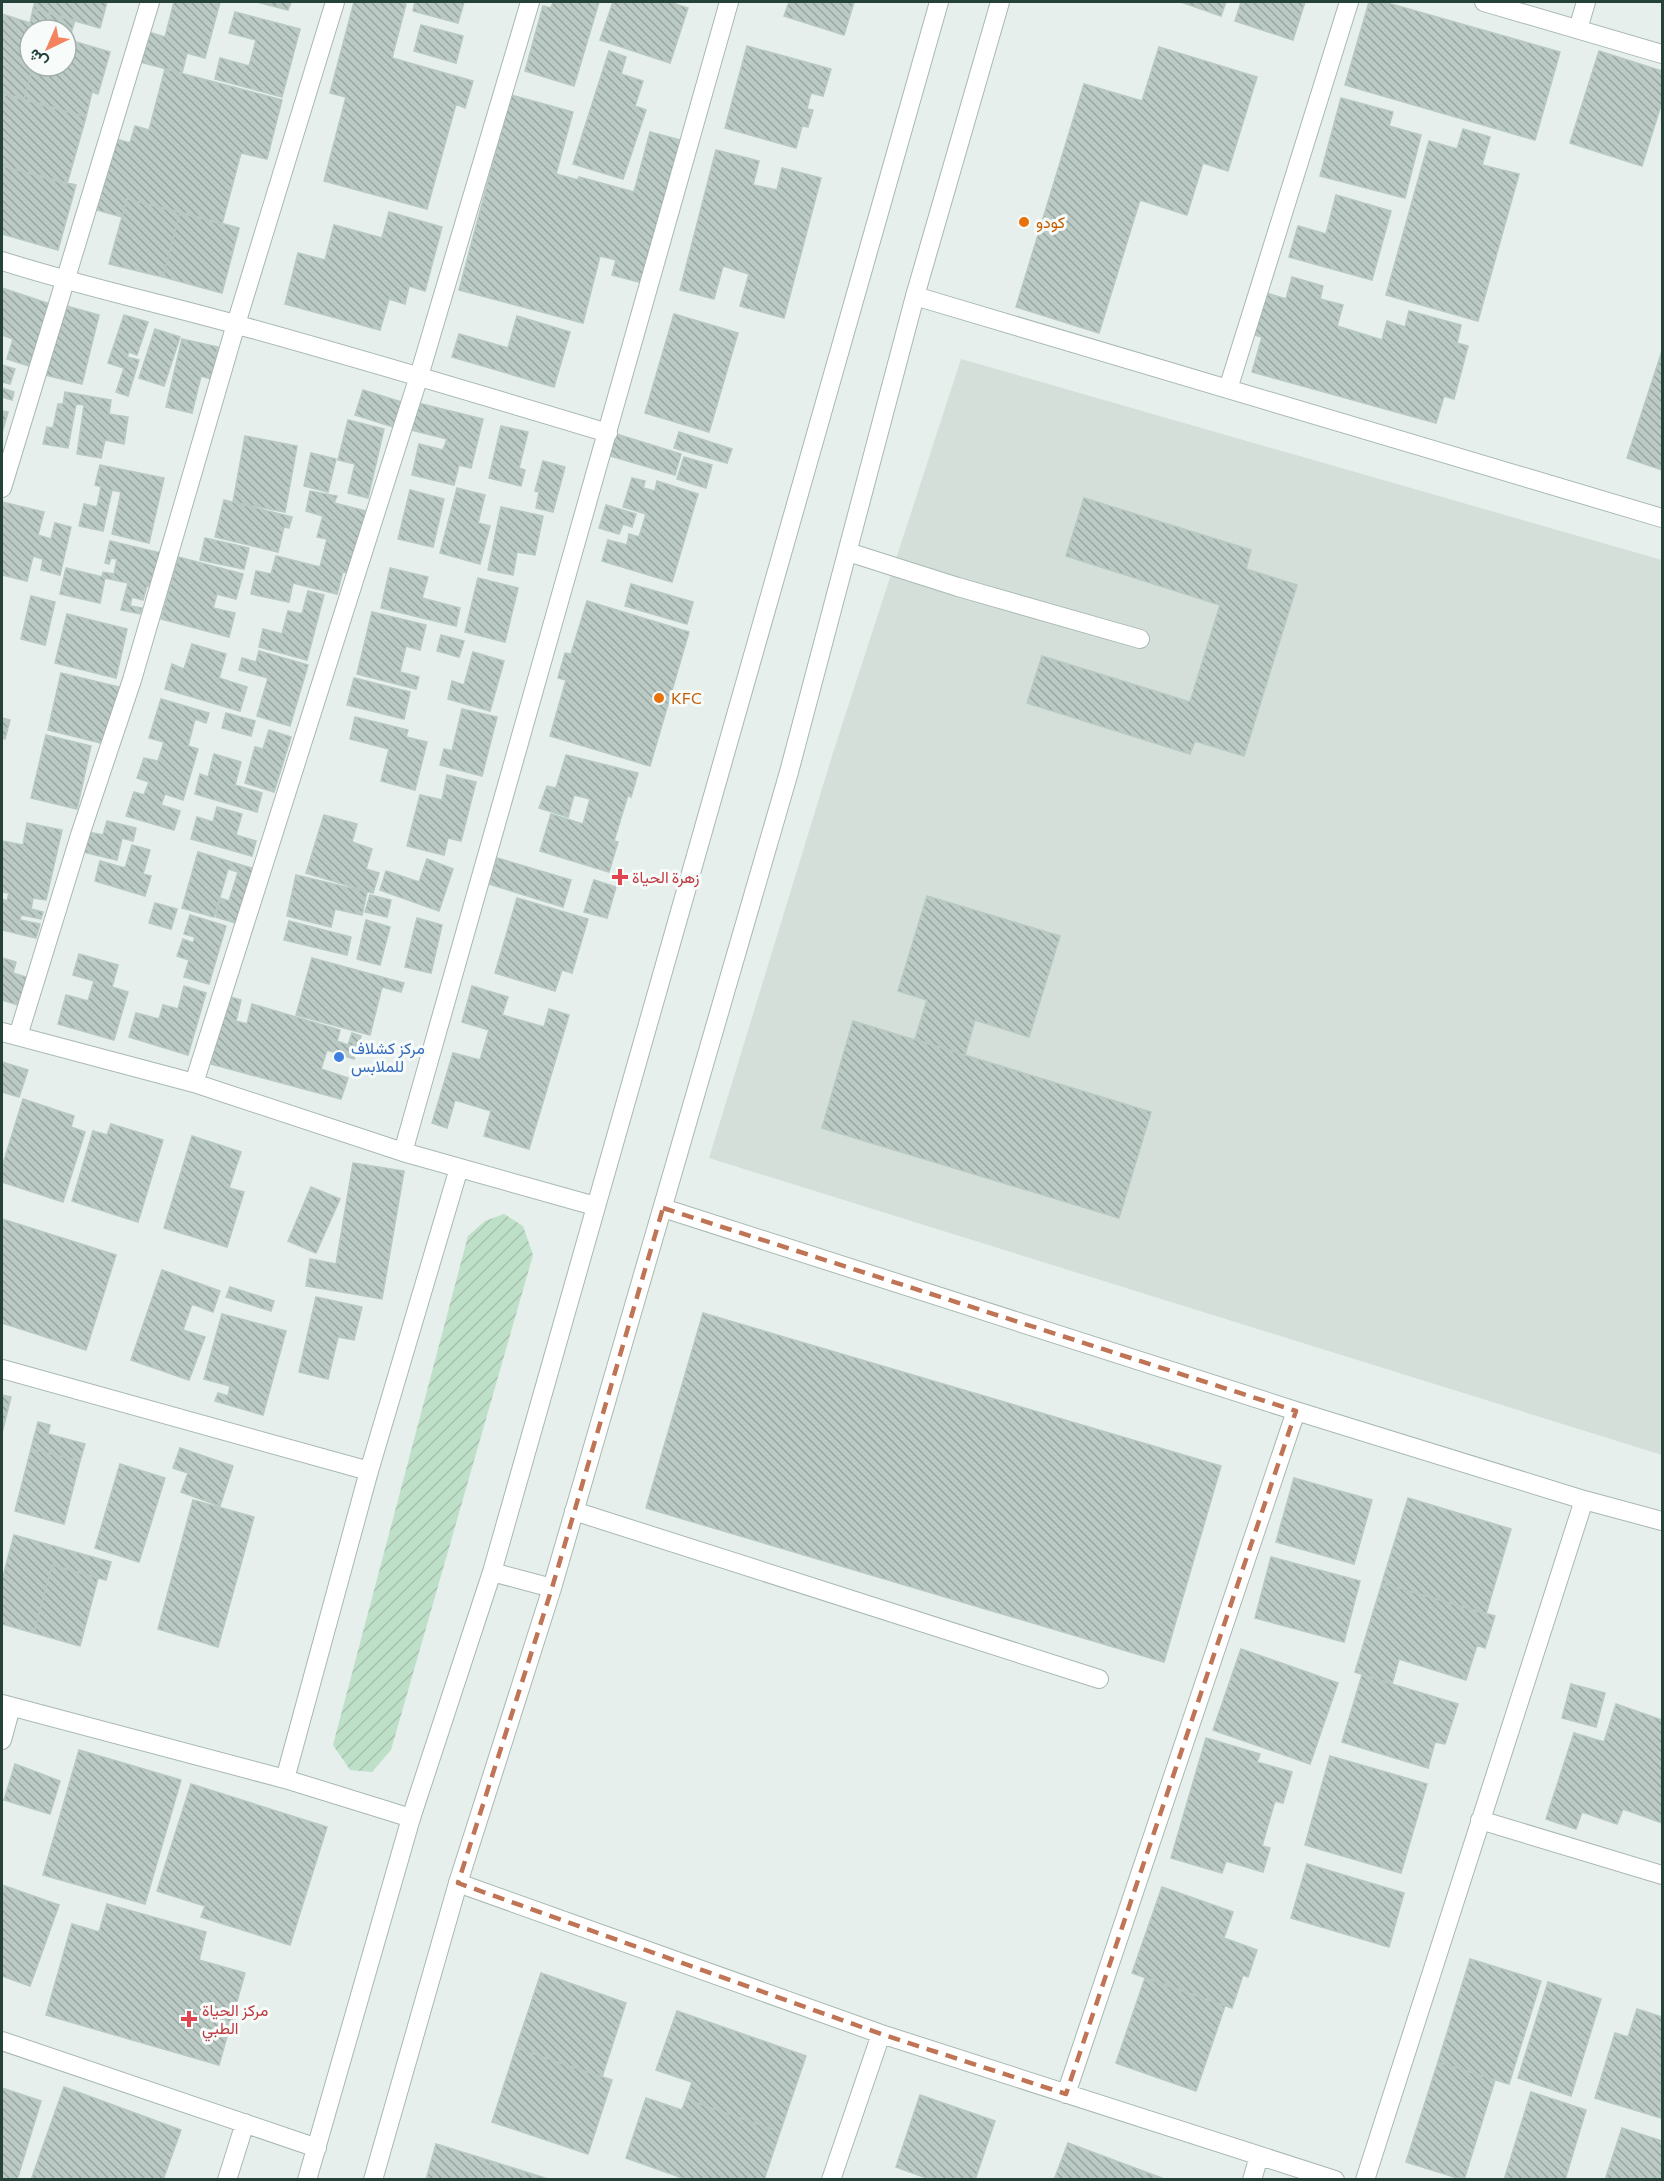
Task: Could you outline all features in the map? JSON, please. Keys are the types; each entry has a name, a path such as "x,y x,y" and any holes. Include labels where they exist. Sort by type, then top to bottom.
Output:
{"street":[{"path":"2,488 150,2"},
{"path":"335,2 236,324 132,680 10,1034 194,1083 403,1152 595,1206"},
{"path":"194,1083 419,376 530,2"},
{"path":"403,1152 729,2"},
{"path":"307,2180 411,1818 492,1572 939,2"},
{"path":"373,2180 458,1883 552,1588 789,772 915,296 1000,2"},
{"path":"1228,388 1349,2"},
{"path":"1484,2 1662,54"},
{"path":"1578,29 1586,2"},
{"path":"2,261 64,281 236,324 608,433"},
{"path":"915,296 1662,518"},
{"path":"848,552 958,588 1140,639"},
{"path":"285,1779 369,1471 459,1168"},
{"path":"663,1208 1296,1411 1584,1500 1662,1521"},
{"path":"2,1370 369,1471"},
{"path":"1066,2094 1296,1411"},
{"path":"1365,2180 1584,1500"},
{"path":"574,1511 1099,1679"},
{"path":"492,1572 552,1588"},
{"path":"2,1740 6,1706 285,1779 411,1818"},
{"path":"1480,1820 1662,1875"},
{"path":"458,1883 881,2034 1335,2180"},
{"path":"831,2180 881,2034"},
{"path":"2,2041 317,2148"},
{"path":"227,2180 245,2123"},
{"path":"1252,2180 1259,2156"}],"highlighted area":[{"path":"663,1208 1296,1411 1066,2094 881,2034 458,1883 552,1588"}],"shaded area":[{"path":"961,359 1662,560 1662,1455 709,1158 832,756"}],"green space":[{"path":"504,1214 523,1226 533,1255 391,1750 372,1772 350,1770 333,1745 468,1236 485,1221"}],"building":[{"path":"35,2 107,2 100,28 78,22 78,18 65,18 33,9"},
{"path":"174,2 220,2 205,58 187,53 182,73 140,62 148,32 165,37"},
{"path":"257,2 291,2 288,10"},
{"path":"354,2 406,4 392,58 473,81 465,108 456,104 427,209 324,181 346,97 330,93"},
{"path":"415,2 464,2 458,23 413,11"},
{"path":"553,2 599,2 574,86 525,71 543,6 551,8"},
{"path":"613,2 669,2 688,8 670,63 600,40"},
{"path":"789,2 854,2 844,35 784,16"},
{"path":"1181,2 1226,2 1221,16"},
{"path":"1241,2 1305,2 1293,40 1235,21"},
{"path":"1369,2 1384,2 1560,52 1535,140 1345,85"},
{"path":"33,9 67,18 31,18"},
{"path":"235,12 300,29 282,97 215,79 220,58 249,66 256,40 229,33"},
{"path":"2,14 18,19 18,78 30,78 24,99 2,93"},
{"path":"421,25 463,36 456,63 414,51"},
{"path":"78,43 110,52 98,94 92,92 86,117 24,99 30,78 78,78"},
{"path":"747,46 831,69 823,96 811,93 807,109 813,110 808,127 802,126 796,148 725,128"},
{"path":"1159,47 1257,77 1228,171 1203,163 1187,215 1140,200 1099,333 1016,307 1084,84 1142,101"},
{"path":"609,51 626,57 621,74 643,81 635,106 646,110 623,179 573,164"},
{"path":"1599,51 1662,71 1662,102 1642,166 1570,143"},
{"path":"165,69 282,100 267,159 241,153 222,224 127,199 122,217 97,210 116,139 130,143 135,126 149,130"},
{"path":"2,94 86,117 67,184 2,166"},
{"path":"511,95 573,112 556,174 578,180 579,177 634,192 650,132 684,141 647,284 612,275 616,260 600,256 583,323 459,290"},
{"path":"1341,98 1393,112 1389,126 1421,135 1405,198 1320,176"},
{"path":"1463,129 1490,137 1482,165 1519,174 1478,321 1386,295 1429,141 1457,149"},
{"path":"716,150 759,161 753,185 777,190 782,168 821,178 784,318 740,306 749,274 723,266 714,299 680,290"},
{"path":"2,166 76,185 58,250 2,234"},
{"path":"1336,195 1391,211 1372,280 1289,257 1298,226 1326,234"},
{"path":"127,199 180,212 163,277 109,264"},
{"path":"180,212 239,228 222,293 163,277"},
{"path":"389,212 442,227 425,291 409,286 405,304 389,299 380,330 285,304 298,253 325,260 334,225 382,238"},
{"path":"1292,277 1323,286 1320,299 1343,305 1337,326 1382,340 1387,321 1405,327 1409,311 1461,325 1457,343 1468,346 1454,399 1444,396 1436,423 1252,372 1262,337 1251,334 1263,292 1286,299"},
{"path":"2,288 50,304 29,366 7,359 13,339 2,335"},
{"path":"63,305 99,315 82,384 45,375"},
{"path":"674,314 738,333 709,432 645,413"},
{"path":"124,315 148,322 137,355 129,352 127,357 139,360 128,396 116,392 124,368 108,363"},
{"path":"517,316 570,332 554,387 452,357 459,334 508,348"},
{"path":"155,329 180,337 164,386 139,378"},
{"path":"182,339 218,347 211,379 201,376 192,413 166,407"},
{"path":"1662,351 1662,470 1627,458"},
{"path":"2,365 15,369 10,384 2,382"},
{"path":"2,388 14,392 12,400 2,397"},
{"path":"363,390 408,404 400,429 355,415"},
{"path":"65,392 111,400 109,414 128,417 124,444 105,440 101,458 77,454 84,405 76,404 68,448 43,444 47,427 53,428 58,404 63,404"},
{"path":"414,402 483,419 471,468 459,465 454,485 412,475 419,444 443,450 447,439 407,429"},
{"path":"2,411 8,412 2,433"},
{"path":"348,420 384,429 368,498 348,493 355,464 338,460"},
{"path":"501,426 528,432 519,468 525,470 521,486 489,478"},
{"path":"679,432 732,449 727,463 674,448"},
{"path":"613,433 681,454 675,475 607,455"},
{"path":"245,436 297,446 285,512 233,502"},
{"path":"311,453 336,459 328,492 304,486"},
{"path":"684,457 712,465 706,488 677,479"},
{"path":"543,461 565,467 553,512 536,508 539,492 535,491"},
{"path":"100,465 164,478 149,543 112,534 121,492 112,490 103,531 79,526 84,504 97,507 101,487 95,485"},
{"path":"632,478 645,481 643,488 655,491 657,481 698,494 672,582 602,561 608,540 627,545 629,534 639,537 646,514 623,507"},
{"path":"457,488 485,495 478,523 490,526 480,564 440,553"},
{"path":"410,490 444,499 433,547 398,539"},
{"path":"310,491 337,496 334,503 366,511 352,574 343,571 337,594 293,583 289,602 251,594 256,571 271,574 276,556 320,567 327,539 317,537 323,516 306,511"},
{"path":"1084,498 1251,550 1246,569 1297,585 1244,756 1195,741 1190,754 1027,703 1042,656 1190,702 1220,605 1066,556"},
{"path":"224,500 292,517 289,528 284,527 278,552 215,537"},
{"path":"2,502 44,512 38,535 51,539 55,523 71,527 60,575 41,570 43,559 33,556 27,581 2,575"},
{"path":"606,505 636,514 632,527 623,524 619,534 599,528"},
{"path":"501,507 543,516 535,555 517,552 513,575 488,570"},
{"path":"205,538 249,548 244,569 200,560"},
{"path":"110,541 165,554 157,588 147,586 143,600 132,597 130,606 142,608 140,614 121,610 128,583 105,578 100,603 60,594 66,568 102,577 103,572 114,574 117,559 111,558 109,564 105,563"},
{"path":"178,557 243,574 236,599 217,594 213,608 235,613 229,637 161,619"},
{"path":"390,568 428,577 422,598 460,608 456,626 381,608"},
{"path":"478,578 518,588 505,642 465,632"},
{"path":"631,584 693,602 687,624 625,606"},
{"path":"308,591 324,595 307,660 259,647 263,629 282,634 288,611 302,614"},
{"path":"31,596 55,602 45,645 21,639"},
{"path":"587,601 689,632 650,766 550,736 566,680 558,678 565,653 571,654"},
{"path":"372,612 426,625 420,650 406,646 400,672 419,677 416,689 357,674"},
{"path":"67,614 127,629 116,678 55,663"},
{"path":"441,635 464,641 459,657 437,651"},
{"path":"192,644 226,654 219,678 247,687 240,711 165,689 172,664 184,669"},
{"path":"259,651 308,665 290,726 257,716 268,678 239,670 242,658 256,662"},
{"path":"473,652 504,661 490,711 448,699 452,681 464,685"},
{"path":"61,673 119,687 105,744 48,730"},
{"path":"354,678 410,692 404,719 347,705"},
{"path":"161,699 209,713 206,723 195,719 188,746 198,749 183,800 165,794 161,805 180,811 174,830 126,816 134,792 144,795 149,782 137,778 144,758 158,761 164,742 149,738"},
{"path":"462,709 497,717 482,776 440,765 444,749 452,751"},
{"path":"226,713 255,721 251,736 222,728"},
{"path":"355,717 408,730 406,737 427,742 415,790 381,781 389,749 350,739"},
{"path":"2,718 10,720 5,739 2,738"},
{"path":"269,730 291,737 274,792 245,783 255,747 263,749"},
{"path":"46,735 91,746 77,809 31,798"},
{"path":"214,754 241,762 235,785 262,793 257,812 195,794 200,774 208,777"},
{"path":"566,755 638,773 631,797 628,795 614,841 618,842 609,872 540,851 551,814 583,824 590,799 574,795 568,817 539,808 547,786 556,788"},
{"path":"447,775 476,782 461,841 448,838 444,855 407,846 420,795 442,800"},
{"path":"217,807 242,814 236,835 256,841 252,856 191,839 197,817 213,822"},
{"path":"324,815 357,824 352,842 372,849 366,869 379,873 373,893 306,873"},
{"path":"107,821 136,828 133,841 122,838 117,860 79,851 83,831 103,835"},
{"path":"27,823 62,830 46,900 33,898 31,909 43,912 41,919 21,915 20,920 40,924 36,938 2,930 2,899 7,901 9,893 2,892 2,841 23,845"},
{"path":"132,845 150,850 143,874 151,876 145,896 95,881 100,861 125,868"},
{"path":"198,852 255,869 239,924 216,917 220,898 229,901 238,872 228,869 214,917 182,908"},
{"path":"497,858 571,880 563,907 489,884"},
{"path":"427,859 453,869 439,911 380,890 386,871 419,882"},
{"path":"296,875 367,892 362,915 335,909 331,927 287,916"},
{"path":"594,880 616,887 607,918 584,912"},
{"path":"370,895 391,900 387,917 365,912"},
{"path":"927,896 1060,936 1029,1037 975,1020 965,1055 915,1039 927,1000 898,991"},
{"path":"517,898 588,919 572,973 562,970 555,991 495,973"},
{"path":"155,903 177,909 171,929 149,923"},
{"path":"190,915 226,926 209,984 184,977 189,960 177,956 183,939 193,943 195,937 184,934"},
{"path":"417,918 442,925 431,973 405,967"},
{"path":"366,920 390,927 380,965 357,959"},
{"path":"289,921 351,937 347,955 284,940"},
{"path":"79,954 118,965 112,987 128,992 114,1040 58,1024 66,995 88,1001 94,981 73,975"},
{"path":"2,958 16,962 13,973 29,978 21,1006 2,1000"},
{"path":"312,958 404,983 401,992 382,987 370,1035 296,1015"},
{"path":"184,986 206,993 188,1055 129,1037 136,1013 159,1019 163,1005 178,1009"},
{"path":"472,986 508,997 502,1015 544,1027 549,1009 569,1015 529,1149 484,1136 491,1111 455,1100 447,1128 432,1123 453,1053 480,1060 489,1030 462,1022"},
{"path":"227,996 241,1000 236,1021 247,1024 252,1004 340,1030 337,1041 348,1045 352,1033 361,1036 354,1059 327,1050 321,1069 348,1078 341,1099 211,1064"},
{"path":"853,1021 1151,1112 1119,1218 822,1128"},
{"path":"2,1062 28,1070 19,1097 2,1092"},
{"path":"23,1099 74,1116 71,1127 85,1132 63,1202 2,1182 2,1167"},
{"path":"111,1124 163,1140 138,1222 72,1201 93,1131 107,1135"},
{"path":"192,1136 241,1152 229,1188 244,1192 227,1247 164,1228"},
{"path":"353,1163 404,1171 382,1299 306,1286 310,1259 336,1264"},
{"path":"311,1187 340,1199 316,1253 288,1241"},
{"path":"2,1219 116,1255 86,1350 2,1323"},
{"path":"162,1270 220,1291 213,1312 192,1304 183,1330 205,1337 189,1380 131,1360"},
{"path":"230,1287 274,1301 271,1311 226,1297"},
{"path":"316,1297 362,1307 354,1340 338,1337 328,1379 299,1372"},
{"path":"703,1313 1221,1466 1164,1662 646,1508"},
{"path":"222,1314 286,1331 263,1415 215,1401 218,1393 228,1396 230,1386 204,1379"},
{"path":"2,1395 11,1397 2,1433"},
{"path":"38,1422 50,1425 48,1434 85,1444 80,1461 31,1449"},
{"path":"180,1448 233,1466 220,1506 181,1492 188,1473 173,1468"},
{"path":"31,1449 80,1461 64,1524 15,1511"},
{"path":"120,1464 165,1478 139,1562 95,1548"},
{"path":"1294,1478 1372,1500 1354,1564 1276,1542"},
{"path":"1408,1498 1511,1529 1486,1614 1382,1583"},
{"path":"193,1500 254,1517 218,1647 158,1629"},
{"path":"14,1535 111,1562 106,1580 52,1565 34,1633 2,1624 2,1580"},
{"path":"1271,1557 1360,1581 1344,1642 1255,1618"},
{"path":"52,1565 98,1578 80,1646 34,1633"},
{"path":"1382,1583 1495,1616 1485,1648 1477,1645 1466,1680 1399,1659 1392,1684 1355,1672"},
{"path":"1241,1649 1338,1683 1310,1764 1213,1730"},
{"path":"1362,1675 1458,1704 1445,1744 1435,1742 1428,1768 1342,1742"},
{"path":"1571,1684 1605,1693 1596,1727 1562,1718"},
{"path":"1616,1704 1662,1720 1662,1823 1623,1809 1617,1824 1582,1812 1576,1829 1546,1819 1574,1733 1604,1742"},
{"path":"1206,1738 1260,1754 1257,1762 1292,1772 1283,1803 1275,1801 1262,1846 1270,1848 1263,1872 1226,1861 1222,1873 1171,1858"},
{"path":"79,1750 181,1780 145,1904 43,1875"},
{"path":"1330,1756 1427,1784 1401,1873 1305,1845"},
{"path":"15,1764 60,1781 50,1814 4,1800"},
{"path":"191,1784 327,1827 290,1945 201,1917 205,1906 157,1891"},
{"path":"1307,1864 1404,1893 1389,1947 1291,1918"},
{"path":"2,1885 59,1905 30,1986 2,1976"},
{"path":"1162,1887 1233,1912 1224,1938 1257,1950 1248,1977 1243,1975 1232,2008 1132,1973"},
{"path":"107,1904 206,1932 199,1960 245,1973 219,2065 46,2015 72,1924 99,1932"},
{"path":"1470,1959 1541,1981 1509,2084 1438,2062"},
{"path":"541,1973 626,2003 602,2077 516,2048"},
{"path":"1145,1978 1225,2006 1196,2091 1116,2063"},
{"path":"1548,1982 1601,1999 1571,2096 1518,2078"},
{"path":"1637,2009 1662,2017 1661,2118 1595,2098 1615,2033 1628,2037"},
{"path":"677,2011 806,2056 780,2132 686,2099 692,2082 656,2070"},
{"path":"516,2048 612,2080 588,2154 492,2122"},
{"path":"1438,2062 1495,2080 1464,2180 1406,2162"},
{"path":"64,2087 181,2130 163,2180 31,2180"},
{"path":"2,2088 41,2101 17,2180 2,2180"},
{"path":"1531,2092 1586,2110 1565,2180 1504,2180"},
{"path":"920,2095 995,2121 975,2180 932,2180 896,2167"},
{"path":"646,2098 682,2110 686,2099 780,2132 764,2180 688,2180 626,2158"},
{"path":"1622,2128 1662,2141 1662,2180 1605,2180"},
{"path":"1068,2143 1167,2180 1054,2180"},
{"path":"436,2144 491,2161 485,2180 426,2180"},
{"path":"491,2161 551,2180 485,2180"}],"place":[{"name":"كودو","path":"1024,222"},
{"name":"KFC","path":"659,698"},
{"name":"زهرة الحياة","path":"620,877"},
{"name":"مركز كشلاف للملابس","path":"339,1057"},
{"name":"مركز الحياة الطبي","path":"189,2019"}]}
